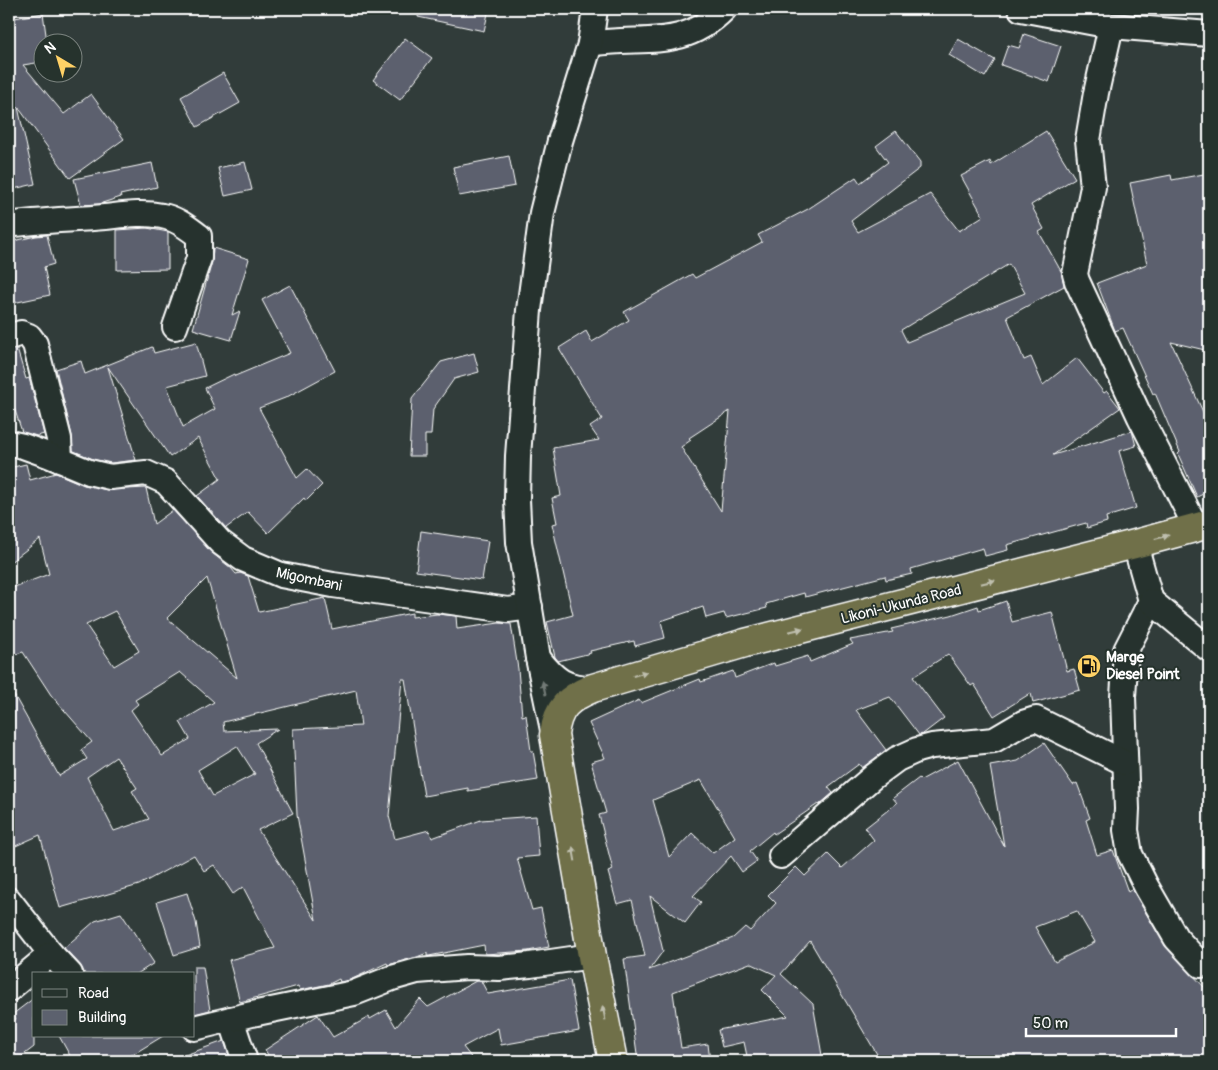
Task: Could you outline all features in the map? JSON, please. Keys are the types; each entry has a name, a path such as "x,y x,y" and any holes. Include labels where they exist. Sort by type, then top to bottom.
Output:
{"highway":[{"name":"Likoni-Ukunda Road","path":"554,736 556,722 561,710 570,699 593,688 745,643 1203,526"},
{"path":"554,736 592,956 613,1061"}],"street":[{"path":"554,736 538,658 519,542 518,456 529,310 542,213 560,141 590,44 595,9"},
{"path":"590,44 678,37 693,32 712,20 724,9"},
{"path":"1020,9 1111,26 1209,34"},
{"path":"1111,26 1088,140 1093,187 1075,274 1136,408 1203,526"},
{"path":"9,225 135,213 164,216 180,222 199,236 199,258 176,327"},
{"path":"9,337 21,333 29,336 35,344 59,439 60,460"},
{"name":"Migombani","path":"9,443 23,446 89,472 110,477 146,473 166,482 220,542 243,559 281,575 333,585 508,610 530,608"},
{"path":"1135,544 1151,601 1209,649"},
{"path":"1151,601 1126,650 1123,697 1126,830 1130,854 1146,886 1176,938 1201,964"},
{"path":"538,658 553,676 562,683 572,687 593,688"},
{"path":"781,856 874,776 897,759 932,746 994,740 1036,718 1125,764"},
{"path":"9,900 51,954 68,972"},
{"path":"9,989 51,954"},
{"path":"195,1028 354,993 392,978 417,971 467,967 499,968 530,966 592,956"},
{"path":"231,1019 244,1061"}],"building":[{"path":"419,9 489,9 484,31 418,17"},
{"path":"43,13 46,32 32,32 32,64 23,65 32,76 32,82 37,82 64,114 91,94 124,139 70,178 18,107 35,184 9,190 9,19"},
{"path":"1024,34 1061,46 1049,82 1001,65 1008,45 1019,48"},
{"path":"405,38 432,58 400,100 373,80"},
{"path":"958,39 995,60 985,77 949,55"},
{"path":"223,73 240,103 197,127 181,97"},
{"path":"896,131 920,162 920,168 851,221 858,232 930,194 959,231 983,216 961,176 990,161 991,165 1046,131 1075,178 1031,205 1044,229 1039,232 1062,273 1064,286 1007,317 1024,360 1031,357 1043,385 1077,358 1104,393 1107,391 1120,408 1053,455 1132,431 1136,446 1119,451 1136,508 1106,517 1107,522 1087,528 1086,523 1007,545 1008,550 985,556 983,548 911,569 912,574 886,580 885,576 805,597 804,593 766,604 767,608 726,618 724,613 706,618 703,607 661,621 665,638 635,646 634,641 590,651 591,653 558,661 555,657 547,622 573,615 552,524 557,523 552,498 561,496 553,448 599,440 590,427 602,419 559,348 586,331 592,342 629,320 624,312 692,274 695,278 762,242 758,235 808,209 856,177 860,183 888,162 876,146","holes":["1009,264 1025,293 907,342 901,330","730,411 721,511 681,447 691,440 689,438"]},
{"path":"509,156 515,186 459,196 453,167"},
{"path":"245,162 252,190 225,196 218,168"},
{"path":"152,163 157,187 120,195 121,197 99,204 81,205 74,179"},
{"path":"1209,173 1209,351 1171,342 1209,425 1209,491 1197,497 1178,454 1180,452 1155,393 1153,394 1123,328 1115,331 1097,283 1147,264 1130,183 1171,175 1172,180"},
{"path":"147,228 168,232 168,269 117,270 117,230"},
{"path":"47,235 54,264 44,267 50,295 9,303 9,242"},
{"path":"213,248 249,259 232,315 240,311 231,340 193,329 212,262"},
{"path":"290,285 335,371 285,398 259,408 297,478 307,469 322,485 306,501 304,498 268,533 248,512 226,528 197,496 220,479 198,438 170,457 108,367 136,460 111,463 93,459 73,451 72,436 56,369 81,361 85,374 152,347 154,353 196,342 205,376 167,386 183,427 215,409 205,388 234,374 235,376 290,353 262,300"},
{"path":"17,349 26,379 29,378 44,434 37,436 22,432 9,392 9,350"},
{"path":"474,353 479,372 454,379 433,409 431,435 425,435 425,456 409,456 412,399 441,362"},
{"path":"26,464 30,480 56,473 84,485 107,490 146,488 154,524 173,510 212,553 236,574 240,573 248,576 259,612 325,598 332,629 412,613 412,617 437,614 456,616 457,629 499,623 511,624 518,669 522,716 526,715 531,751 533,751 538,780 468,791 468,788 424,796 405,679 402,679 389,816 395,839 429,830 432,838 481,820 536,816 539,856 517,858 532,910 541,908 549,947 528,951 485,954 484,945 429,956 427,956 427,953 388,965 387,963 350,980 340,982 339,979 329,984 300,990 298,986 240,1002 229,960 275,948 243,887 233,894 214,865 204,871 194,855 139,885 60,908 40,835 9,849 9,686 59,776 87,759 81,750 92,742 51,695 23,652 9,656 9,589 49,574 40,539 9,563 9,468","holes":["207,578 237,678 167,618","115,611 139,651 114,666 86,625","180,672 214,702 180,722 190,739 162,756 131,710 138,704 135,700","356,690 361,726 293,729 297,815 316,920 258,830 293,813 256,743 278,729 224,731 223,722","237,746 255,774 213,796 198,770","116,757 137,788 132,791 149,819 114,831 87,777"]},
{"path":"421,531 488,541 482,580 416,571"},
{"path":"1006,601 1012,622 1052,612 1067,671 1074,669 1080,690 1033,703 1031,693 994,716 974,684 971,686 948,654 913,677 944,718 923,734 919,735 890,697 856,710 886,750 862,768 859,764 828,787 833,793 819,805 774,834 773,832 750,851 757,861 742,872 731,856 693,896 701,902 685,923 650,896 663,951 649,970 733,938 745,927 750,931 776,903 768,895 796,867 805,876 828,854 842,868 874,840 865,828 897,803 893,798 919,778 921,780 958,760 1004,846 990,766 1018,761 1044,743 1073,785 1077,783 1090,818 1086,820 1097,855 1113,850 1128,892 1132,889 1166,947 1209,992 1209,1061 881,1061 810,941 781,974 813,1004 823,1061 748,1061 744,1042 722,1047 718,1030 788,1016 762,990 776,975 750,963 673,992 681,1048 708,1044 710,1061 638,1061 624,959 645,956 632,900 617,904 608,872 613,870 599,815 606,813 591,762 605,758 589,723 639,700 641,703 700,679 701,682 733,671 735,678 774,663 775,666 808,656 810,662 853,644 850,640 893,632 891,629 951,615 978,606 979,610","holes":["701,780 735,837 713,853 692,833 669,857 653,800","1077,911 1095,942 1055,962 1035,927"]},
{"path":"187,893 196,922 200,947 174,955 157,902"},
{"path":"121,913 154,963 140,972 84,972 64,948 95,921"},
{"path":"194,967 203,967 210,1010 195,1014 195,972"},
{"path":"570,980 579,1031 501,1045 498,1028 463,1047 474,1061 272,1061 265,1050 318,1015 333,1037 386,1010 396,1027 420,999 428,1007 476,981 481,981 488,994"},
{"path":"32,1000 32,1038 34,1038 34,1047 17,1060 9,1050 9,1024 16,1019 13,1014"},
{"path":"60,1038 160,1038 122,1061 73,1061"},
{"path":"224,1041 231,1061 174,1061 174,1059"}],"place":[{"name":"Marge Diesel Point","path":"1089,666"}]}
